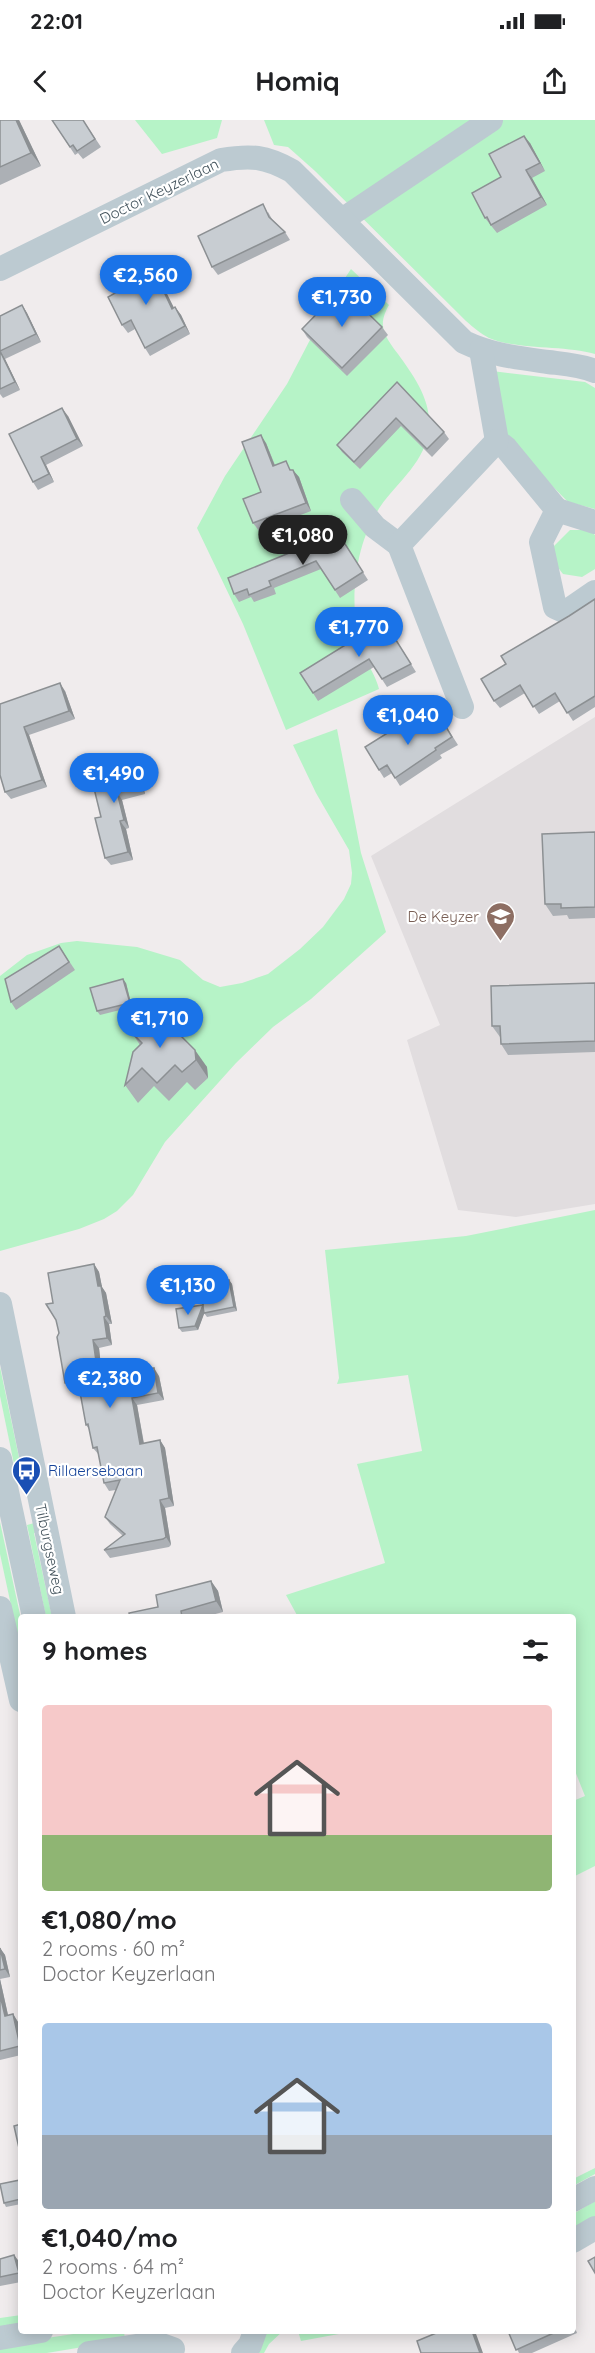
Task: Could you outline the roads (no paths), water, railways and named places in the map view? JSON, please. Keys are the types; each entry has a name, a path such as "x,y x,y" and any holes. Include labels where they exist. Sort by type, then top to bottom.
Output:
{"street":[{"path":"342,220 491,120"},
{"name":"Doctor Keyzerlaan","path":"0,268 221,160 248,156 277,163 292,171 464,342 481,350 517,358 570,364 595,371"},
{"path":"481,350 497,441 506,448 557,510 595,522"},
{"path":"399,544 497,441"},
{"path":"352,500 375,527 399,544 462,707"},
{"path":"557,510 541,542 555,607 566,612 595,592"},
{"name":"Tilburgseweg","path":"0,1304 63,1614"},
{"name":"Tilburgseweg","path":"0,1460 32,1614"},
{"path":"0,1608 18,1687"},
{"path":"576,2198 595,2188"},
{"path":"576,2239 595,2228"},
{"path":"0,2338 23,2334"},
{"path":"243,2353 250,2345 254,2334"},
{"path":"89,2353 156,2343 172,2344"}],"place":[{"name":"De Keyzer","path":"500,942"},
{"name":"Rillaersebaan","path":"27,1496"}]}
